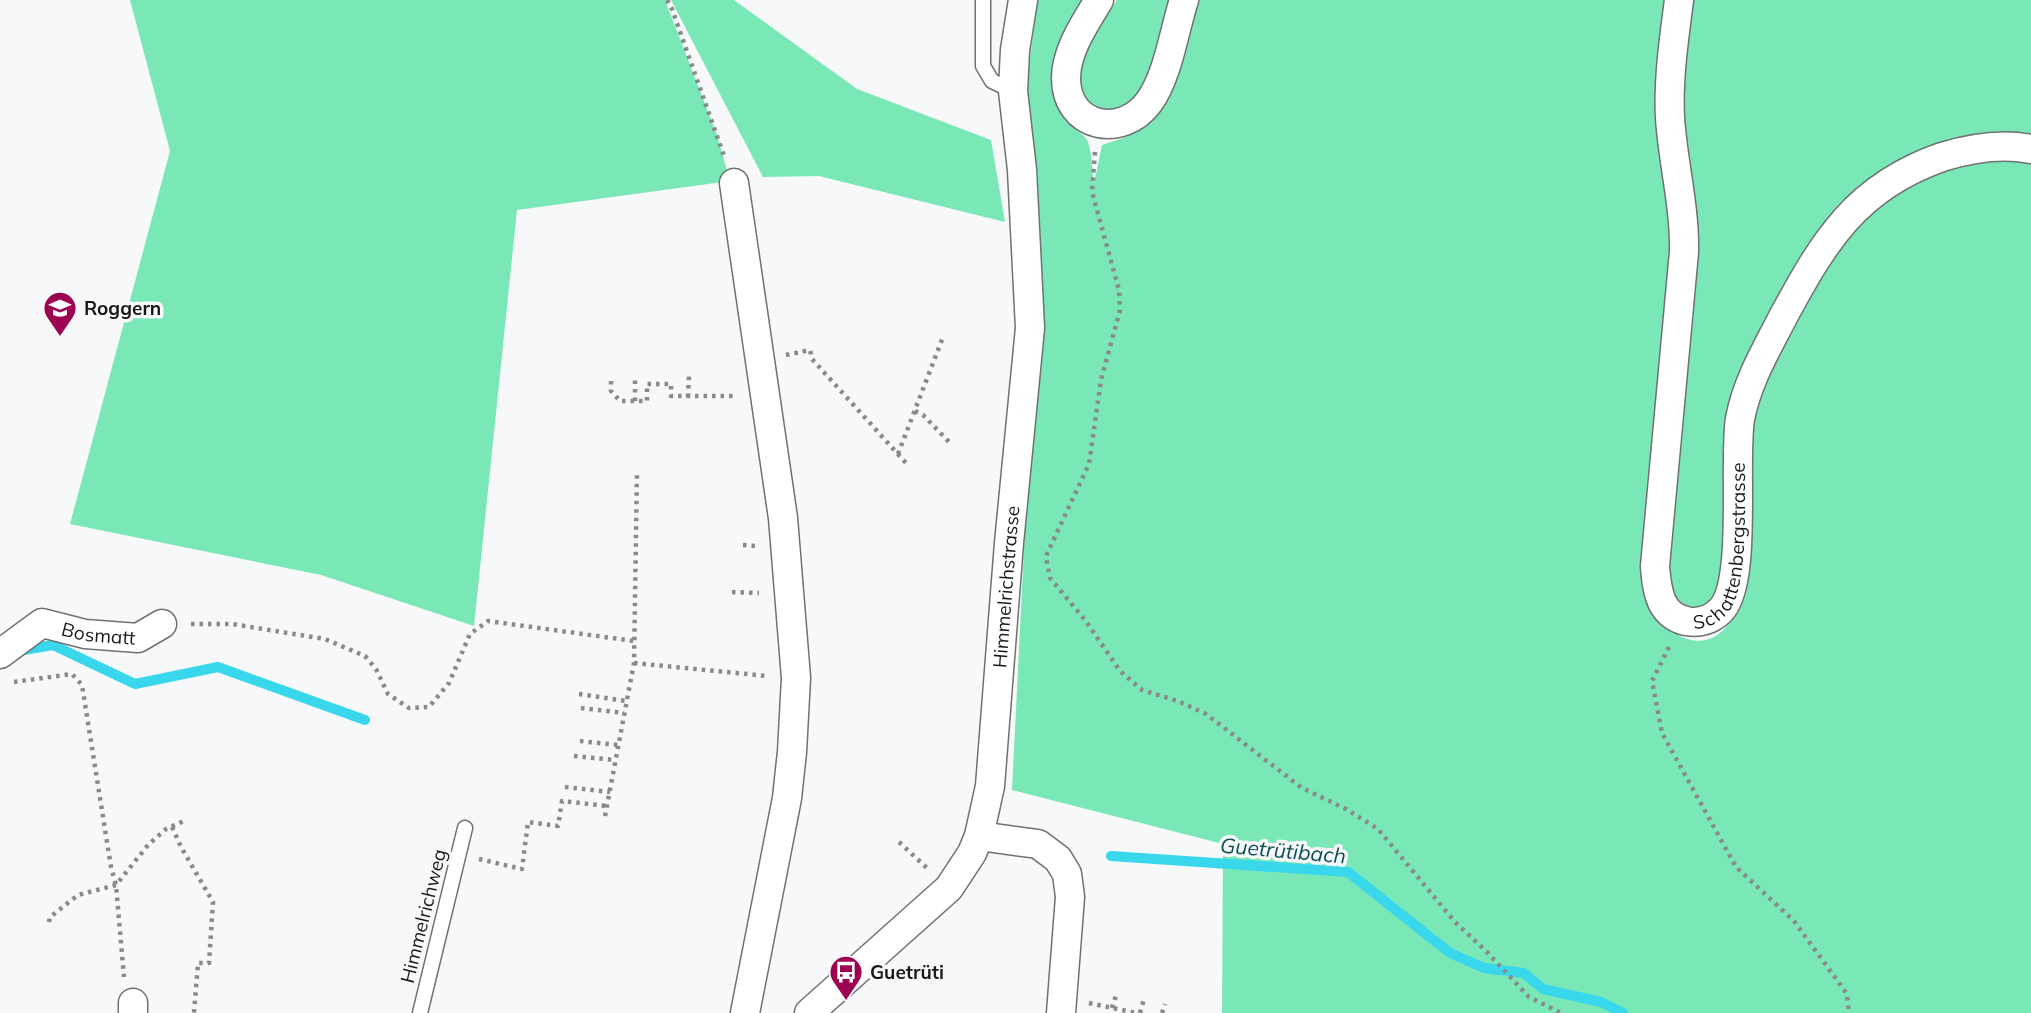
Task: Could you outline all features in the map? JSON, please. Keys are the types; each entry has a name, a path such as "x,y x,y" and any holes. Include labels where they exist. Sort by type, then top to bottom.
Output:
{"street":[{"name":"Himmelrichstrasse","path":"809,1013 948,888 972,853 979,836 990,786 1009,543 1030,328 1022,170 1013,91 1014,50 1023,0"},
{"path":"1099,0 1069,59 1066,81 1074,104 1088,119 1099,124 1117,124 1129,120 1148,104 1161,80 1184,0"},
{"name":"Schattenbergstrasse","path":"1679,0 1672,62 1670,117 1685,228 1655,566 1662,603 1682,621 1702,622 1711,618 1726,605 1730,596 1736,562 1738,442 1746,398 1763,354 1823,247 1855,208 1891,179 1934,160 1976,148 1999,146 2031,149"},
{"path":"734,183 783,518 796,678 787,798 745,1013"},
{"name":"Bosmatt","path":"0,654 42,623 85,634 138,638 162,624"},
{"path":"979,836 1038,844 1058,859 1067,874 1070,897 1061,1013"}],"lane":[{"path":"983,0 983,66 992,81 1013,91"},
{"name":"Himmelrichweg","path":"420,1013 465,828"}],"path":[{"path":"667,0 673,9 734,183"},
{"path":"1099,124 1092,192 1119,289 1119,310 1101,380 1089,464 1046,556 1050,578 1085,620 1120,671 1142,690 1178,701 1206,714 1302,788 1346,809 1378,829 1455,922 1529,997 1561,1013"},
{"path":"898,454 943,337"},
{"path":"788,355 810,350 812,359 906,463"},
{"path":"635,376 635,401"},
{"path":"688,397 689,376"},
{"path":"611,381 611,391 620,401 647,401 647,384 671,384 671,397 737,396"},
{"path":"915,411 923,415 952,445"},
{"path":"605,816 634,663 638,471"},
{"path":"162,624 232,624 325,639 365,656 376,668 388,694 409,708 429,707 449,683 470,634 488,621 634,641"},
{"path":"1682,621 1652,681 1662,733 1736,867 1794,922 1847,994 1849,1013"},
{"path":"634,663 760,675"},
{"path":"9,684 72,674 82,685 116,885 130,1000"},
{"path":"579,694 626,701"},
{"path":"580,708 624,713"},
{"path":"580,741 618,745"},
{"path":"574,756 615,760"},
{"path":"565,788 610,792"},
{"path":"458,855 522,869 528,822 558,826 562,801 607,806"},
{"path":"49,922 50,917 78,895 116,885 148,845 186,820"},
{"path":"172,827 213,902 209,963 198,963 194,1013"},
{"path":"900,842 935,875"},
{"path":"1112,1008 1117,992"},
{"path":"1096,1004 1138,1013 1144,999"},
{"path":"1162,1013 1164,1004"}],"green space":[{"path":"130,0 665,0 717,135 730,181 517,210 474,626 321,575 70,524 170,151"},
{"path":"671,0 734,0 857,89 991,140 1005,222 819,176 763,177"},
{"path":"1038,0 1081,0 1058,48 1051,74 1051,86 1064,114 1089,144 1094,183 1102,145 1142,129 1155,114 1176,66 1195,0 1671,0 1674,213 1649,607 1672,631 1697,641 1708,639 1726,627 1734,617 1745,593 1746,467 1755,396 1841,235 1910,181 1980,158 2031,159 2031,1013 1222,1013 1223,844 1012,790 1040,226 1025,92"},
{"path":"1117,0 1176,0 1148,83 1125,110 1110,111 1096,108 1084,98 1077,87 1076,75 1084,53"},
{"path":"1687,0 2031,0 2031,138 1930,150 1777,311 1726,540 1718,592 1709,603 1698,608 1686,606 1672,594 1666,576 1679,127"}],"waterway":[{"path":"18,651 53,645 135,684 218,667 365,720"},
{"name":"Guetrütibach","path":"1111,856 1348,872 1450,953 1484,968 1524,973 1543,989 1601,1002 1623,1013"}],"place":[{"name":"Roggern","path":"60,338"},
{"name":"Guetrüti","path":"846,1002"}]}
